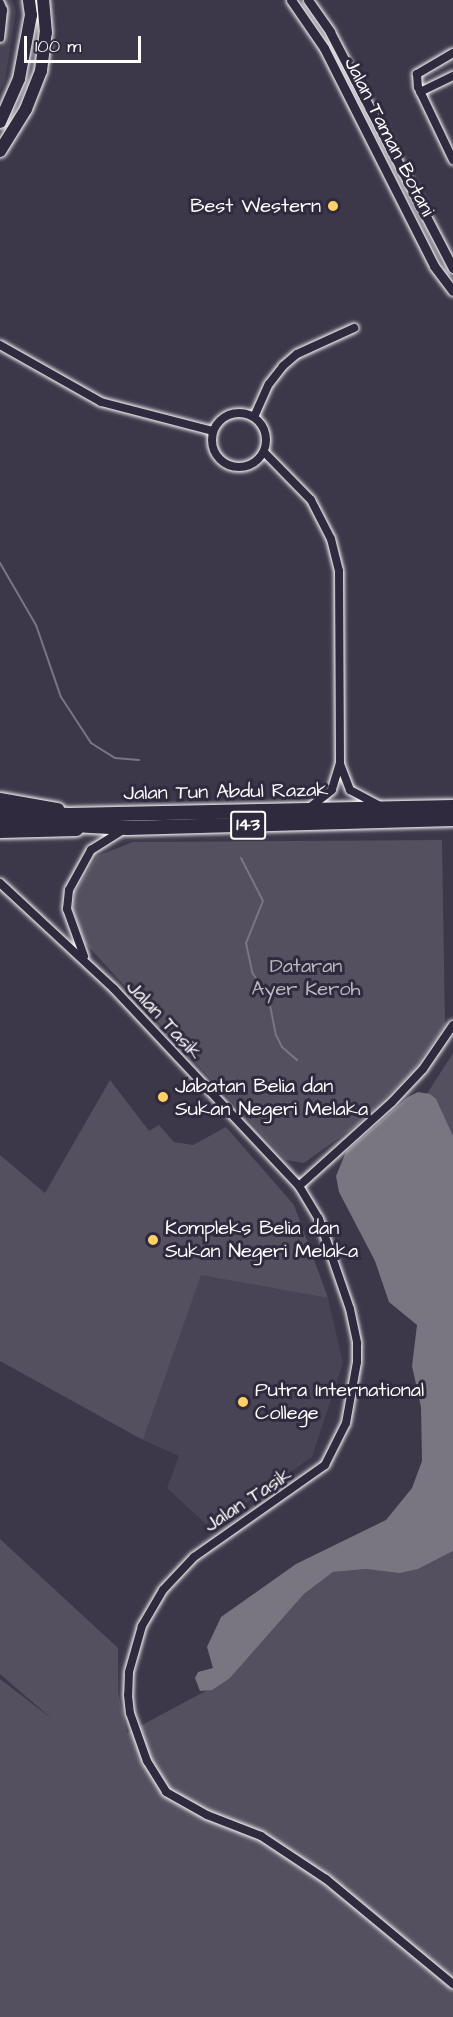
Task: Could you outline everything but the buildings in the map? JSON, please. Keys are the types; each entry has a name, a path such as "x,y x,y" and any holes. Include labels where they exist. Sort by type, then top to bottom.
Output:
{"highway":[{"name":"Jalan Tun Abdul Razak","path":"0,821 94,821 303,811 453,807"},
{"name":"Jalan Tun Abdul Razak","path":"0,810 94,821 128,828 453,819"}],"main road":[{"path":"0,122 19,79 31,15 28,0"},
{"path":"0,151 26,109 40,71 46,33 43,0"},
{"path":"0,799 94,821"},
{"path":"0,832 94,821"}],"street":[{"name":"Jalan Taman Botani","path":"291,0 324,48 434,266 453,291"},
{"name":"Jalan Taman Botani","path":"308,0 330,32 453,268"},
{"path":"0,3 0,38"},
{"path":"453,53 417,74 420,92 453,160"},
{"path":"420,92 453,76"},
{"path":"388,176 390,151"},
{"path":"254,417 268,384 283,366 297,354 354,328"},
{"path":"0,345 100,402 213,431"},
{"path":"230,414 254,417 264,429 264,452 253,464 228,466 212,448 213,431 230,414"},
{"path":"264,452 311,500 335,554 340,592 340,763 332,790 303,811"},
{"path":"340,763 350,790 358,797 388,808"},
{"name":"Jalan Tasik","path":"87,962 74,937 67,909 69,890 91,850 128,828"},
{"name":"Jalan Tasik","path":"0,883 87,962 299,1186 319,1219 352,1319 357,1362 346,1422 325,1465 312,1477 205,1547 163,1590 134,1649 129,1672 130,1713 147,1761 166,1792 207,1815 261,1836 326,1879 453,1984"},
{"path":"299,1186 400,1094 423,1069 453,1025"}],"shaded area":[{"path":"0,0 12,0 16,11 5,81 0,90"},
{"path":"418,1092 430,1094 436,1099 453,1136 453,1551 418,1569 400,1573 366,1569 333,1572 304,1594 230,1678 212,1690 200,1691 195,1678 198,1672 213,1668 207,1647 221,1617 296,1564 386,1520 412,1488 422,1461 421,1407 412,1366 417,1325 389,1302 375,1261 339,1192 336,1176 346,1152 408,1097"},
{"name":"Putra International College","path":"201,1274 328,1298 343,1363 312,1457 210,1528 167,1488 179,1456 143,1440"}],"green space":[{"name":"Dataran Ayer Keroh","path":"442,840 445,1025 412,1072 358,1124 304,1163 286,1160 85,943 73,910 75,892 97,856 133,842"},
{"path":"453,1053 453,1168 409,1122"},
{"name":"Kompleks Belia dan Sukan Negeri Melaka","path":"110,1080 149,1131 159,1125 174,1142 193,1145 226,1127 294,1205 328,1298 201,1275 143,1440 0,1361 0,1155 45,1193"},
{"path":"0,1539 118,1648 118,1693 127,1733 230,1678 304,1594 333,1572 366,1569 400,1572 418,1569 453,1551 453,2017 0,2017 0,1679 52,1719 0,1674"}],"waterway":[{"path":"0,563 36,625 61,697 91,743 115,758 139,760"},
{"path":"241,858 263,901 246,943 252,972 269,1000 276,1035 282,1047 297,1060"}],"place":[{"name":"Best Western","path":"333,206"},
{"name":"Jabatan Belia dan Sukan Negeri Melaka","path":"163,1097"},
{"name":"Kompleks Belia dan Sukan Negeri Melaka","path":"153,1240"},
{"name":"Putra International College","path":"243,1402"}]}
